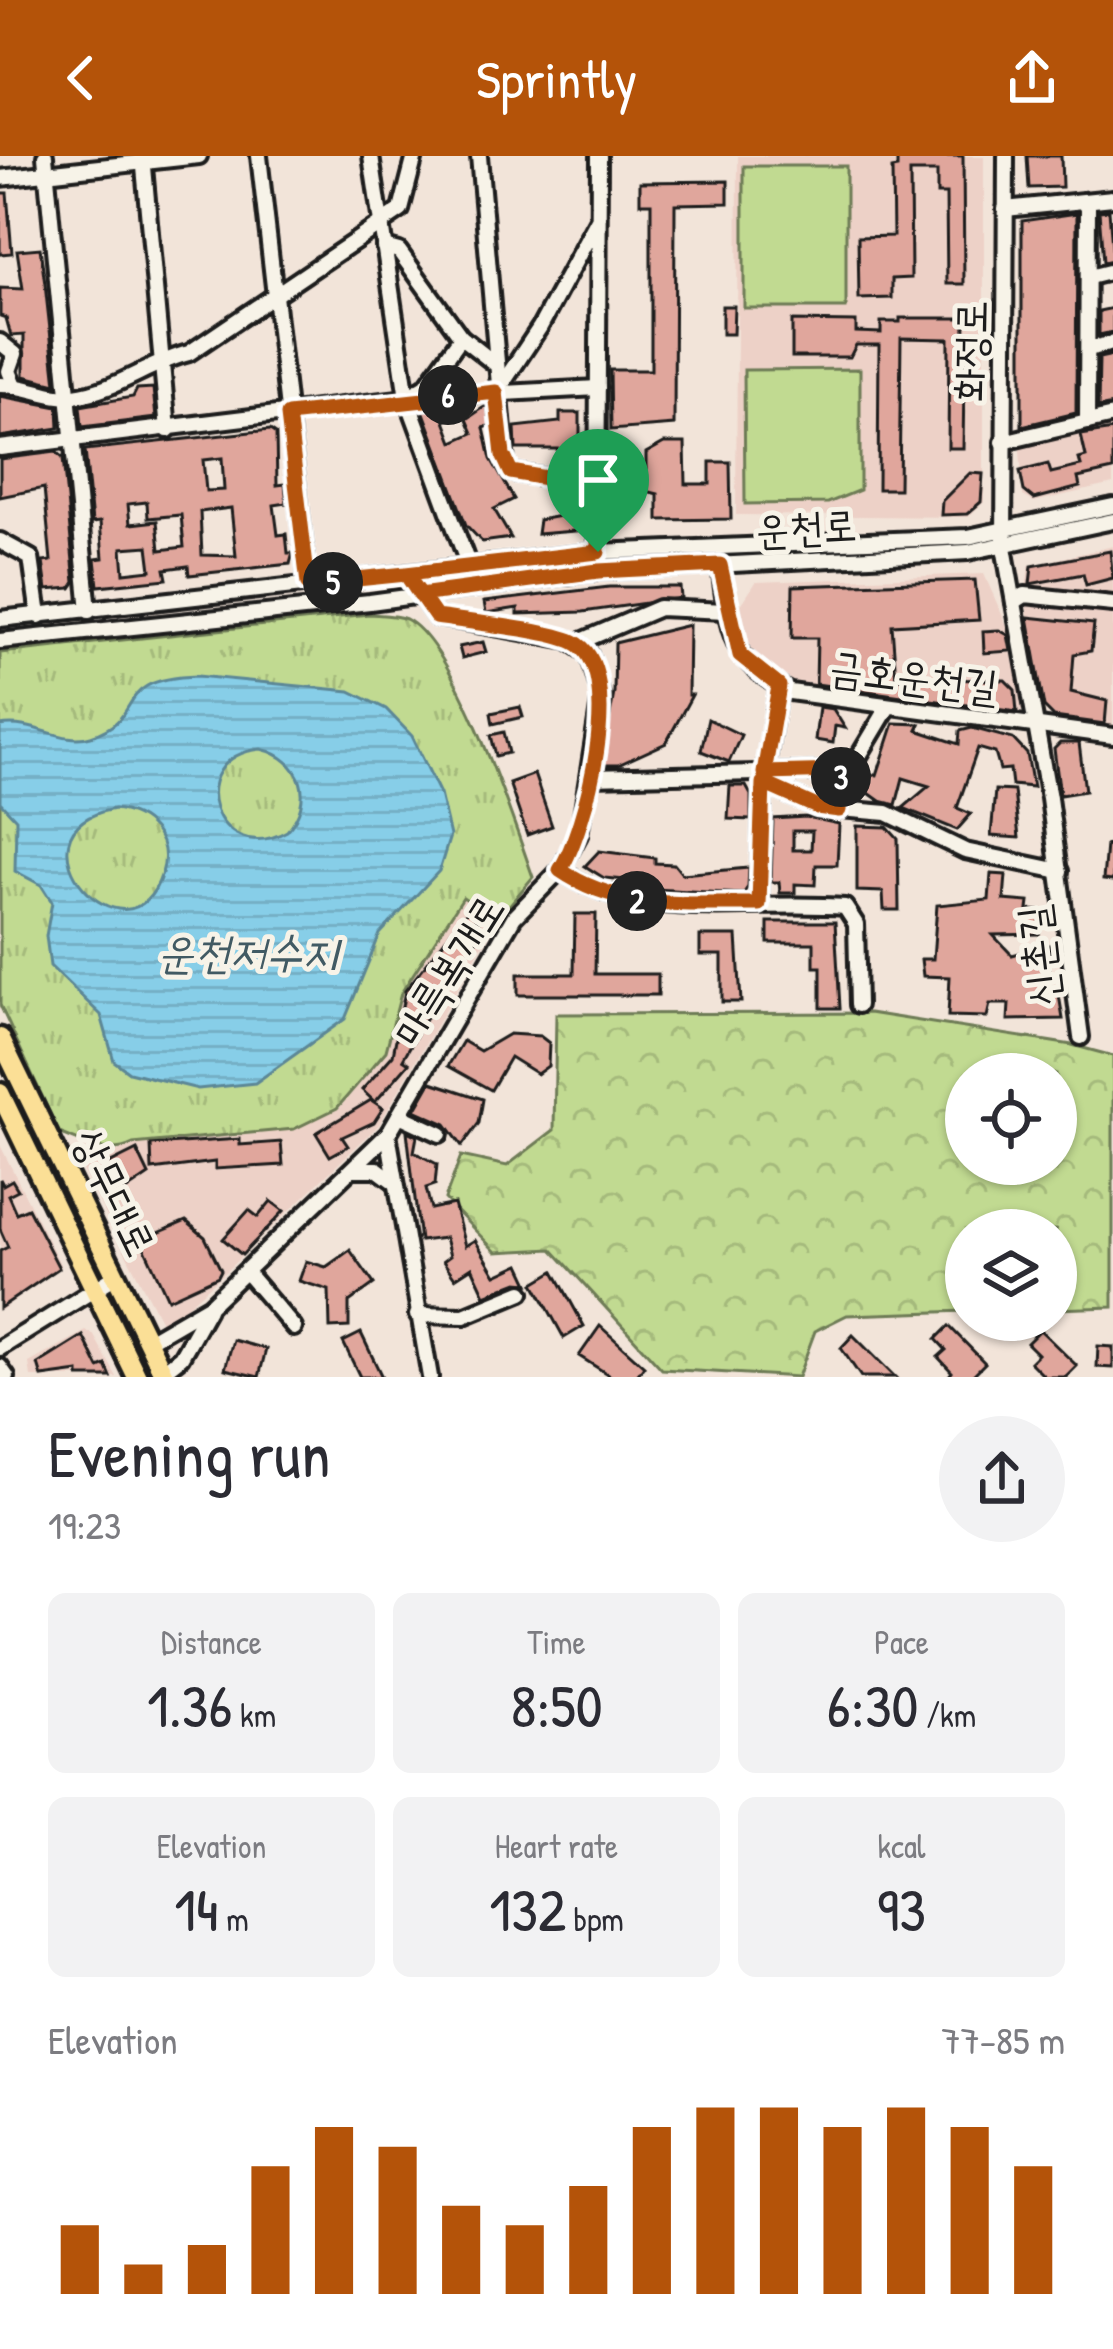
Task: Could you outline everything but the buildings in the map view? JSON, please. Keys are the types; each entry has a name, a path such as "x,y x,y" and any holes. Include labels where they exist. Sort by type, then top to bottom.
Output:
{"main road":[{"name":"상무대로","path":"0,1038 163,1374"},
{"name":"상무대로","path":"1,1098 137,1377"}],"street":[{"path":"46,156 89,611"},
{"path":"0,178 199,156"},
{"path":"259,156 308,584"},
{"path":"371,156 406,398 470,569"},
{"path":"0,342 15,354 5,384 68,398 134,380 162,360 189,353 381,226 400,210 415,156"},
{"path":"479,156 503,455 511,472 598,487"},
{"path":"598,552 599,156"},
{"name":"화정로","path":"1006,156 1003,540 1014,602"},
{"path":"143,159 168,430"},
{"path":"1005,209 1113,197"},
{"path":"1087,422 1088,202"},
{"path":"496,392 540,327 600,216"},
{"path":"384,247 399,251 460,337 494,362"},
{"path":"1089,277 1113,271"},
{"path":"406,398 426,386 460,337"},
{"path":"1088,349 1113,343"},
{"path":"0,448 406,398 598,388"},
{"path":"1003,442 1113,416"},
{"name":"운천로","path":"0,619 598,552 1003,540 1113,506"},
{"name":"운천로","path":"0,641 598,571 1003,540 1113,521"},
{"path":"0,541 31,558 39,616"},
{"name":"금호운천길","path":"720,565 726,611 740,655 779,686 887,709 1113,736"},
{"path":"406,574 436,617 577,643 659,608 726,611"},
{"path":"1014,602 1025,595 1113,604"},
{"name":"신촌길","path":"1014,602 1060,871 1081,1037"},
{"name":"마륵복개로","path":"148,1341 210,1305 388,1134 514,917 560,870 579,835 591,777 600,679 593,660 577,643"},
{"path":"759,904 764,778 779,686"},
{"path":"591,777 764,778 842,771 854,766 887,709"},
{"path":"839,810 842,771"},
{"path":"764,778 817,807 887,813 965,851 1060,871"},
{"path":"560,870 598,892 638,901 845,907 856,924 858,1004"},
{"path":"399,1115 440,1134"},
{"path":"388,1134 430,1377"},
{"path":"354,1168 377,1169 397,1183"},
{"path":"246,1272 294,1328"},
{"path":"0,1348 116,1276"},
{"path":"417,1315 464,1316 522,1292"},
{"name":"마륵복개로","path":"163,1374 181,1357 210,1305"},
{"path":"0,1367 7,1377"}],"shaded area":[{"path":"738,156 984,156 984,502 968,517 736,515"},
{"path":"1113,421 1113,484 1034,502 1023,496 1020,449 1026,441"},
{"path":"1113,546 1113,600 1026,588 1029,566"},
{"path":"984,574 1011,635 1024,709 1013,718 792,686 756,668 746,651 739,608 756,582"},
{"path":"1026,601 1113,612 1113,728 1055,720 1041,707"},
{"path":"463,896 497,920 379,1125 220,1277 166,1324 161,1322 83,1170 132,1144 294,1129 340,1107 386,1051 402,990"},
{"path":"0,1145 61,1266 0,1311"},
{"path":"86,1331 93,1334 117,1377 31,1377 29,1363"}],"green space":[{"path":"744,166 846,166 846,308 744,308"},
{"path":"860,369 860,490 828,503 745,504 744,370"},
{"path":"369,614 406,619 425,635 444,662 481,737 533,877 497,920 463,897 401,993 386,1051 337,1108 294,1129 114,1149 59,1133 0,1005 0,653"},
{"path":"869,1013 1072,1045 1113,1056 1113,1307 1077,1308 1077,1209 945,1209 945,1312 847,1315 815,1331 798,1377 662,1369 552,1249 496,1252 445,1199 461,1156 507,1166 554,1130 556,1014"}],"water":[{"name":"운천저수지","path":"197,676 350,691 386,709 412,736 440,794 450,836 439,871 380,934 345,1019 255,1083 198,1089 129,1072 114,1061 101,1015 50,966 46,936 52,902 41,885 15,871 16,819 0,802 0,726 91,736 120,719 140,691 169,679","holes":["261,749 287,762 302,794 296,819 287,831 262,839 241,836 225,825 216,808 214,789 220,771 236,756","114,809 146,822 164,849 162,873 146,901 125,909 102,904 83,888 70,866 69,842 82,822"]}],"route":[{"path":"598,552 406,574 420,595 436,617 568,640 593,660 602,695 591,777 579,835 560,870 598,892 638,901 759,904 763,783 817,807 839,810 842,771 764,773 779,686 756,674 732,639 720,565 598,571 420,595 406,574 308,584 288,415 406,398 496,392 503,455 511,472 598,487 598,552"}]}
